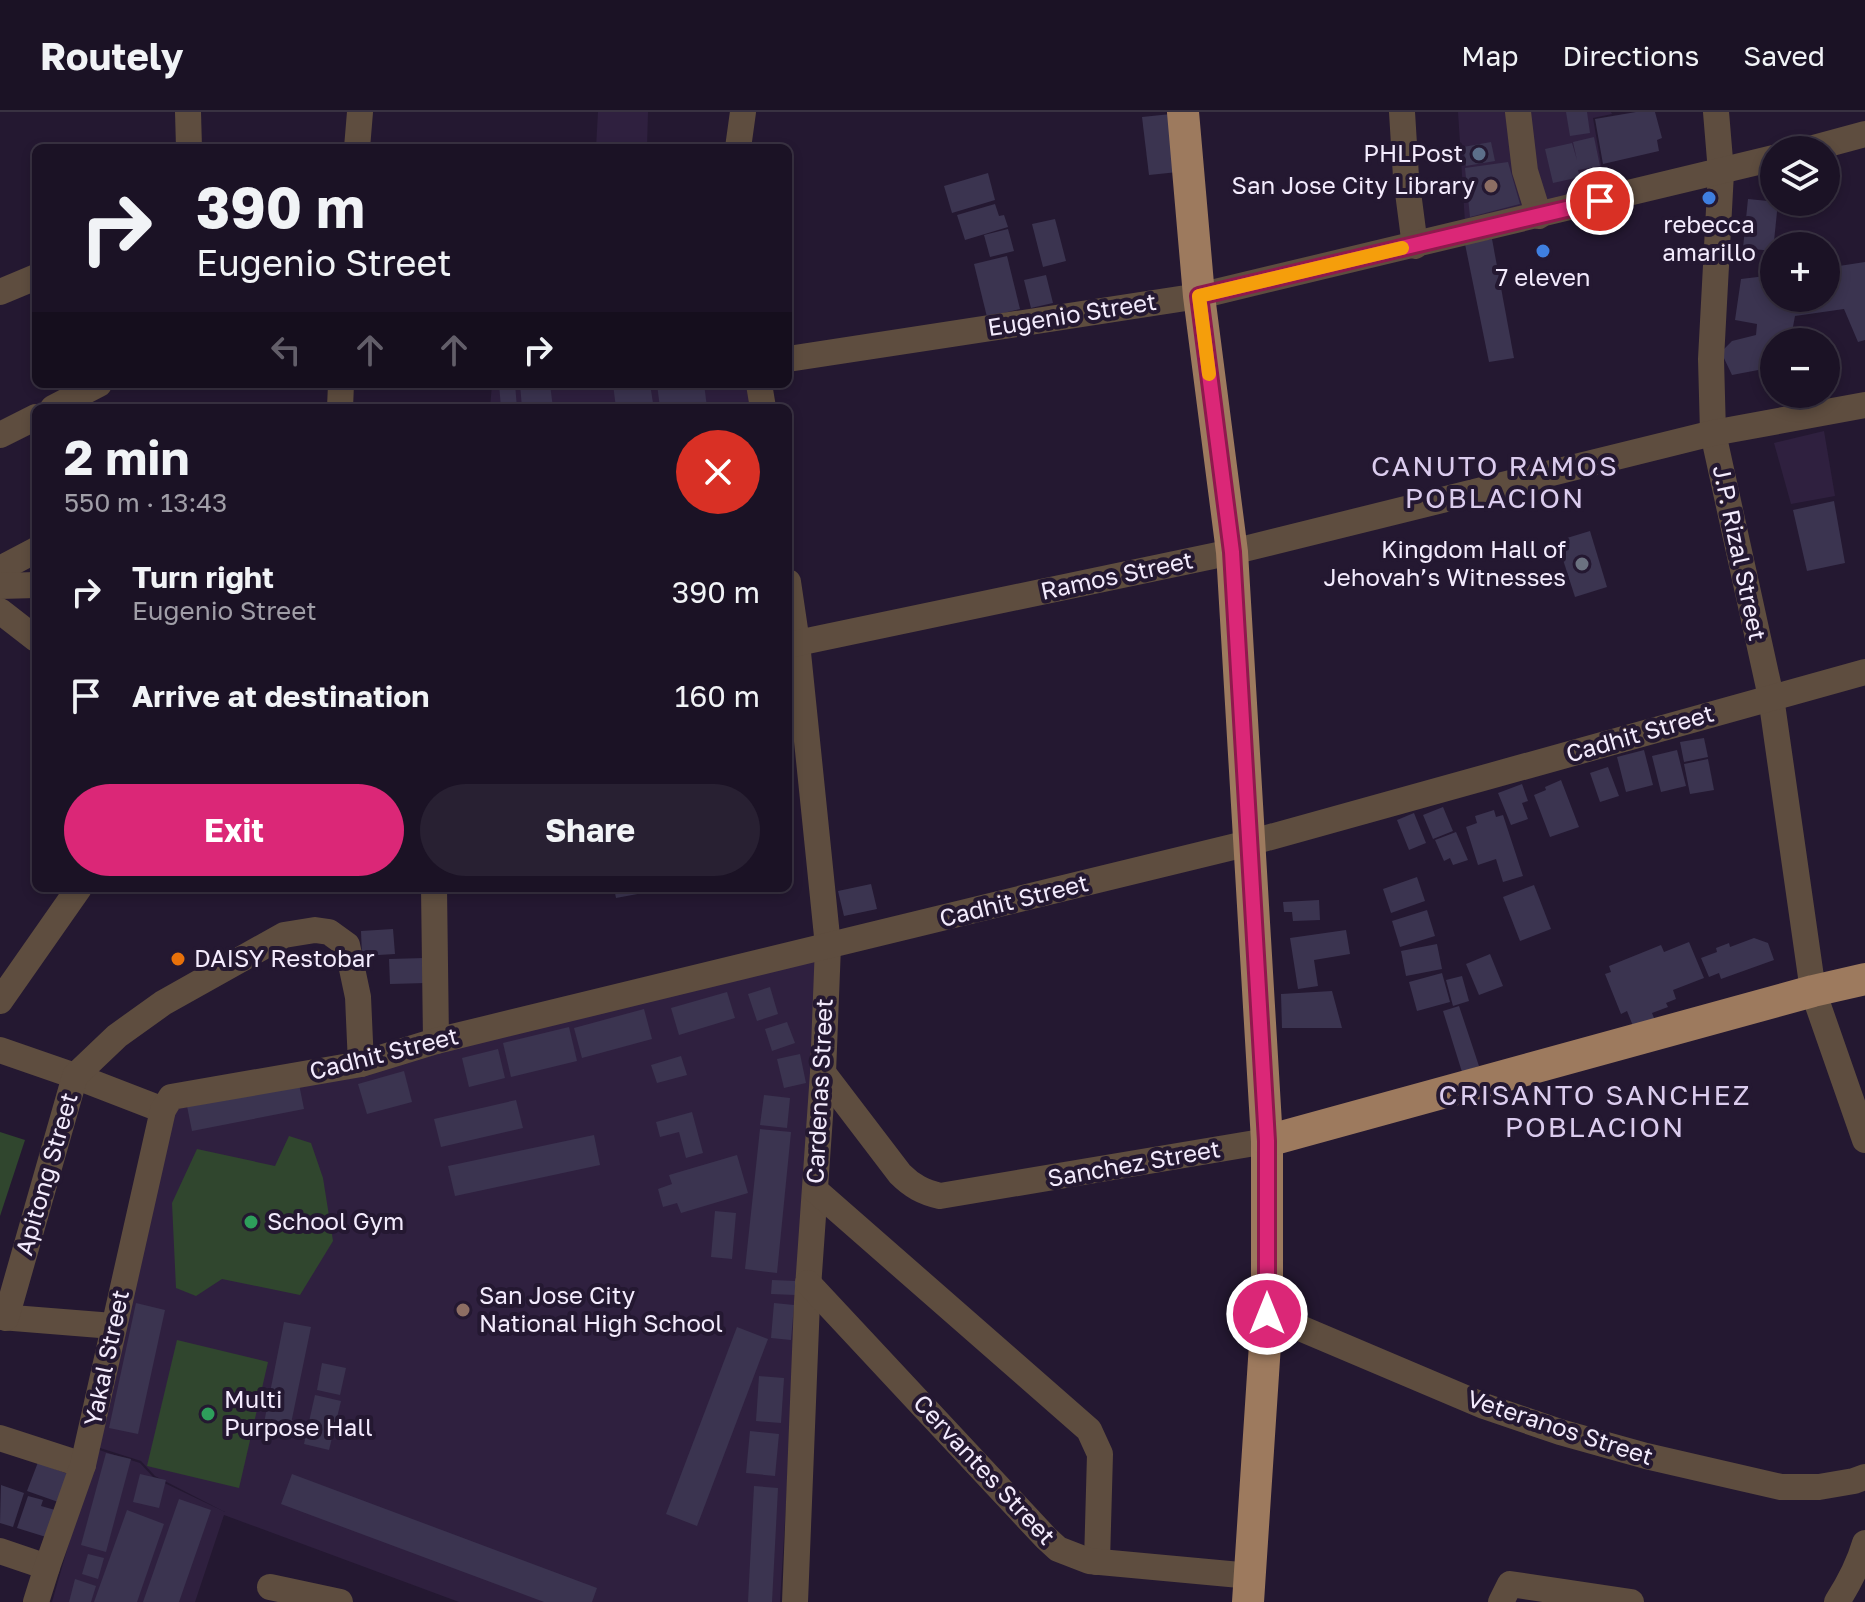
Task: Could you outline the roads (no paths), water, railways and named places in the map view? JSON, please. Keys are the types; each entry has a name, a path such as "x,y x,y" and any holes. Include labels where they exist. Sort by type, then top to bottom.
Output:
{"main road":[{"path":"1183,112 1199,296 1232,552 1267,1141 1267,1314 1249,1589"},
{"name":"Sanchez Street","path":"1267,1141 1865,979"}],"street":[{"path":"188,112 189,144"},
{"path":"357,144 360,112"},
{"path":"739,144 743,112"},
{"path":"1402,112 1415,246"},
{"path":"1518,112 1525,171 1539,216"},
{"name":"J.P. Rizal Street","path":"1716,112 1721,172 1711,359 1713,433 1771,697 1813,991 1865,1140"},
{"path":"1840,141 1865,134"},
{"name":"Eugenio Street","path":"792,358 1199,296 1760,162"},
{"path":"0,292 32,279"},
{"path":"61,404 91,388"},
{"name":"Ramos Street","path":"792,644 1232,552 1713,433 1865,405"},
{"path":"0,435 32,419"},
{"path":"0,569 32,552"},
{"path":"0,586 32,585"},
{"path":"0,611 32,636"},
{"name":"Cardenas Street","path":"792,644 828,946 823,1073 808,1283 795,1602"},
{"name":"Cadhit Street","path":"163,1110 174,1096 361,1064 436,1041 1249,843 1865,672"},
{"path":"0,1001 76,892"},
{"path":"434,892 436,1041"},
{"path":"75,1076 117,1036 163,1003 284,935 315,930 329,932 347,945 358,997 361,1064"},
{"path":"0,1050 163,1110"},
{"name":"Sanchez Street","path":"823,1073 900,1174 924,1192 940,1196 1267,1141"},
{"name":"Apitong Street","path":"3,1318 75,1076"},
{"name":"Yakal Street","path":"36,1602 83,1465 163,1110"},
{"path":"815,1190 1089,1430 1100,1454 1097,1562"},
{"name":"Cervantes Street","path":"808,1283 1058,1549 1097,1562 1249,1589"},
{"name":"Veteranos Street","path":"1267,1314 1484,1406 1560,1432 1646,1456 1781,1487 1819,1487 1865,1477"},
{"path":"3,1318 113,1326"},
{"path":"0,1438 83,1465"},
{"path":"1837,1602 1850,1582 1865,1543"},
{"path":"0,1551 47,1567"},
{"path":"270,1587 340,1602"},
{"path":"1506,1593 1631,1602"}],"place":[{"name":"PHLPost","path":"1479,154"},
{"name":"San Jose City Library","path":"1491,186"},
{"name":"rebecca amarillo","path":"1709,198"},
{"name":"7 eleven","path":"1543,251"},
{"name":"Kingdom Hall of Jehovah’s Witnesses","path":"1582,564"},
{"name":"DAISY Restobar","path":"178,959"},
{"name":"School Gym","path":"251,1222"},
{"name":"San Jose City National High School","path":"463,1310"},
{"name":"Multi Purpose Hall","path":"208,1414"}],"district":[{"name":"CANUTO RAMOS POBLACION","path":"1495,482"},
{"name":"CRISANTO SANCHEZ POBLACION","path":"1595,1111"}]}
